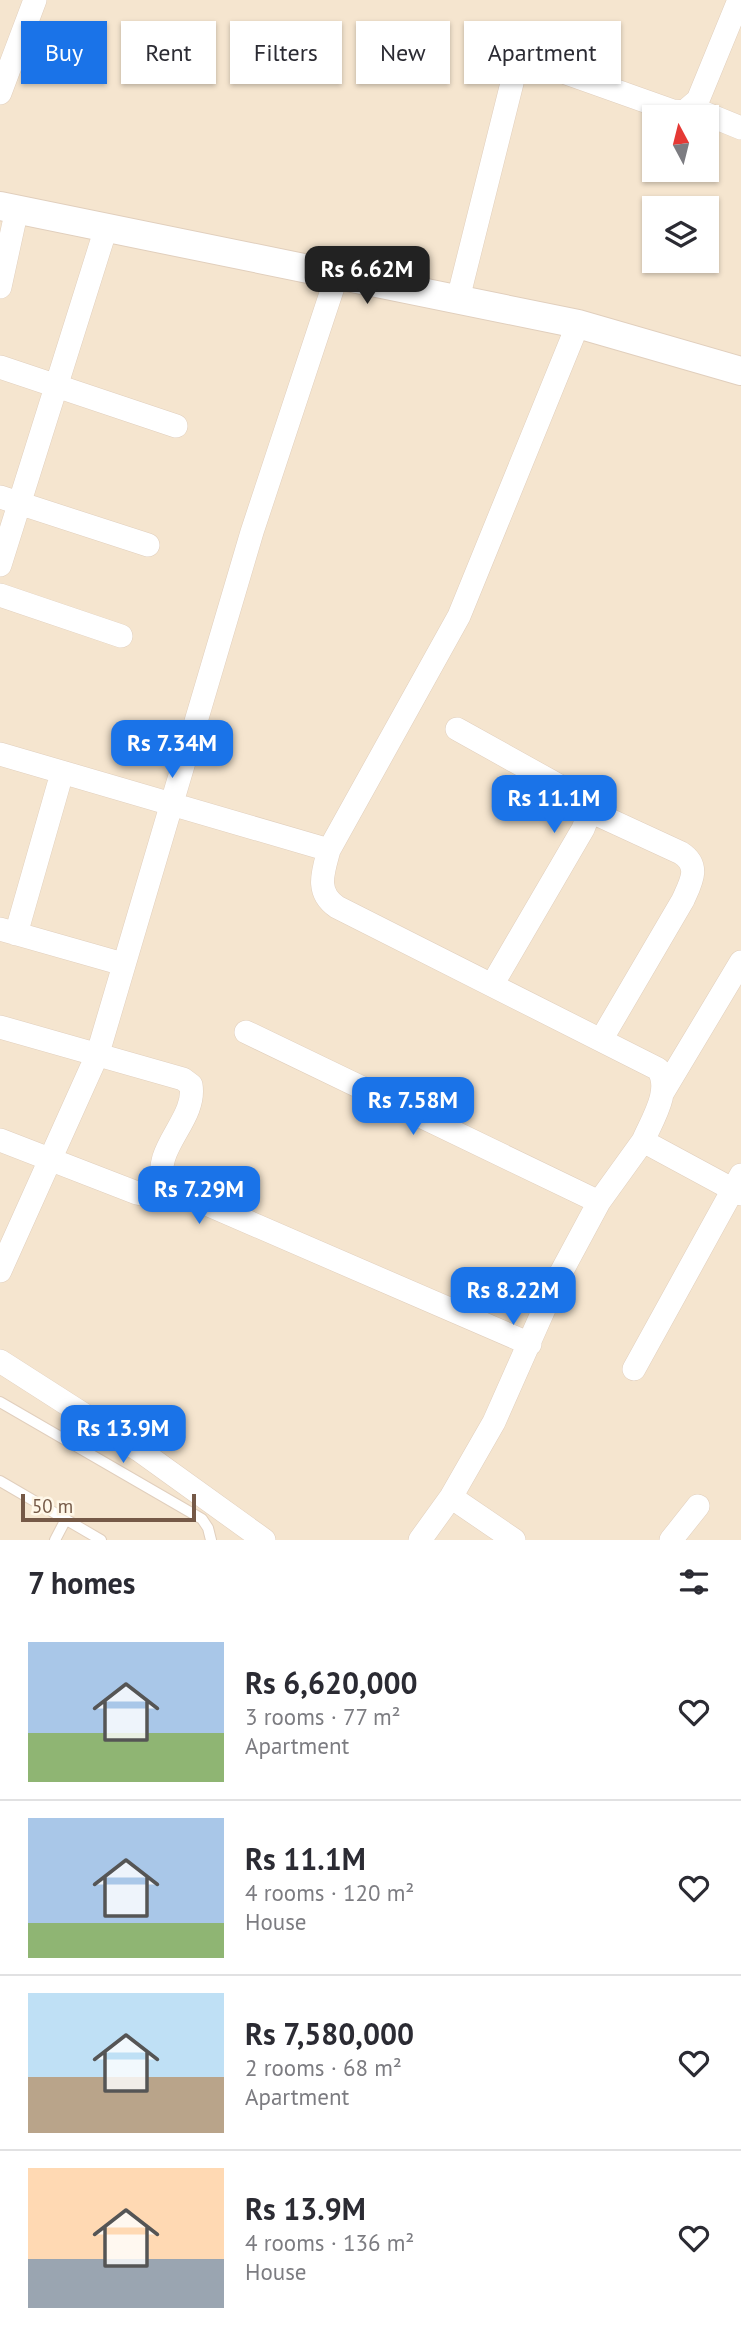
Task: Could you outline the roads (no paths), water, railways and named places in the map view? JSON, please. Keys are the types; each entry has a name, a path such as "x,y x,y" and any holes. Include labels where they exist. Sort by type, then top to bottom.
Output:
{"street":[{"path":"0,93 35,0"},
{"path":"693,105 739,0"},
{"path":"458,299 517,63 535,62 656,105"},
{"path":"719,119 741,128"},
{"path":"0,287 9,208 578,324 741,370"},
{"path":"0,565 10,500 57,385 106,228"},
{"path":"0,1271 53,1159 98,1053 170,802 252,532 337,275"},
{"path":"578,324 459,616 329,850 321,880 329,901 658,1069 663,1077 663,1092"},
{"path":"0,367 176,425"},
{"path":"10,500 148,545"},
{"path":"0,595 121,636"},
{"path":"457,729 581,798 590,811 681,853 690,859 694,867 693,878 683,900 601,1040"},
{"path":"0,754 329,850"},
{"path":"62,773 8,931 123,964"},
{"path":"492,985 583,829 590,811"},
{"path":"420,1540 451,1497 494,1422 556,1282 599,1202 643,1141 663,1092 741,962"},
{"path":"0,1027 184,1079 191,1085 193,1095 189,1106 162,1161 160,1175 165,1186 530,1344"},
{"path":"246,1032 599,1202"},
{"path":"0,1140 136,1193 147,1195 165,1186"},
{"path":"634,1369 738,1186 643,1141"},
{"path":"0,1360 139,1450 264,1540"},
{"path":"451,1497 514,1540"},
{"path":"671,1540 698,1506"}],"lane":[{"path":"0,1402 202,1519 211,1540"},
{"path":"0,1481 101,1540"},
{"path":"55,1540 66,1520"}]}
